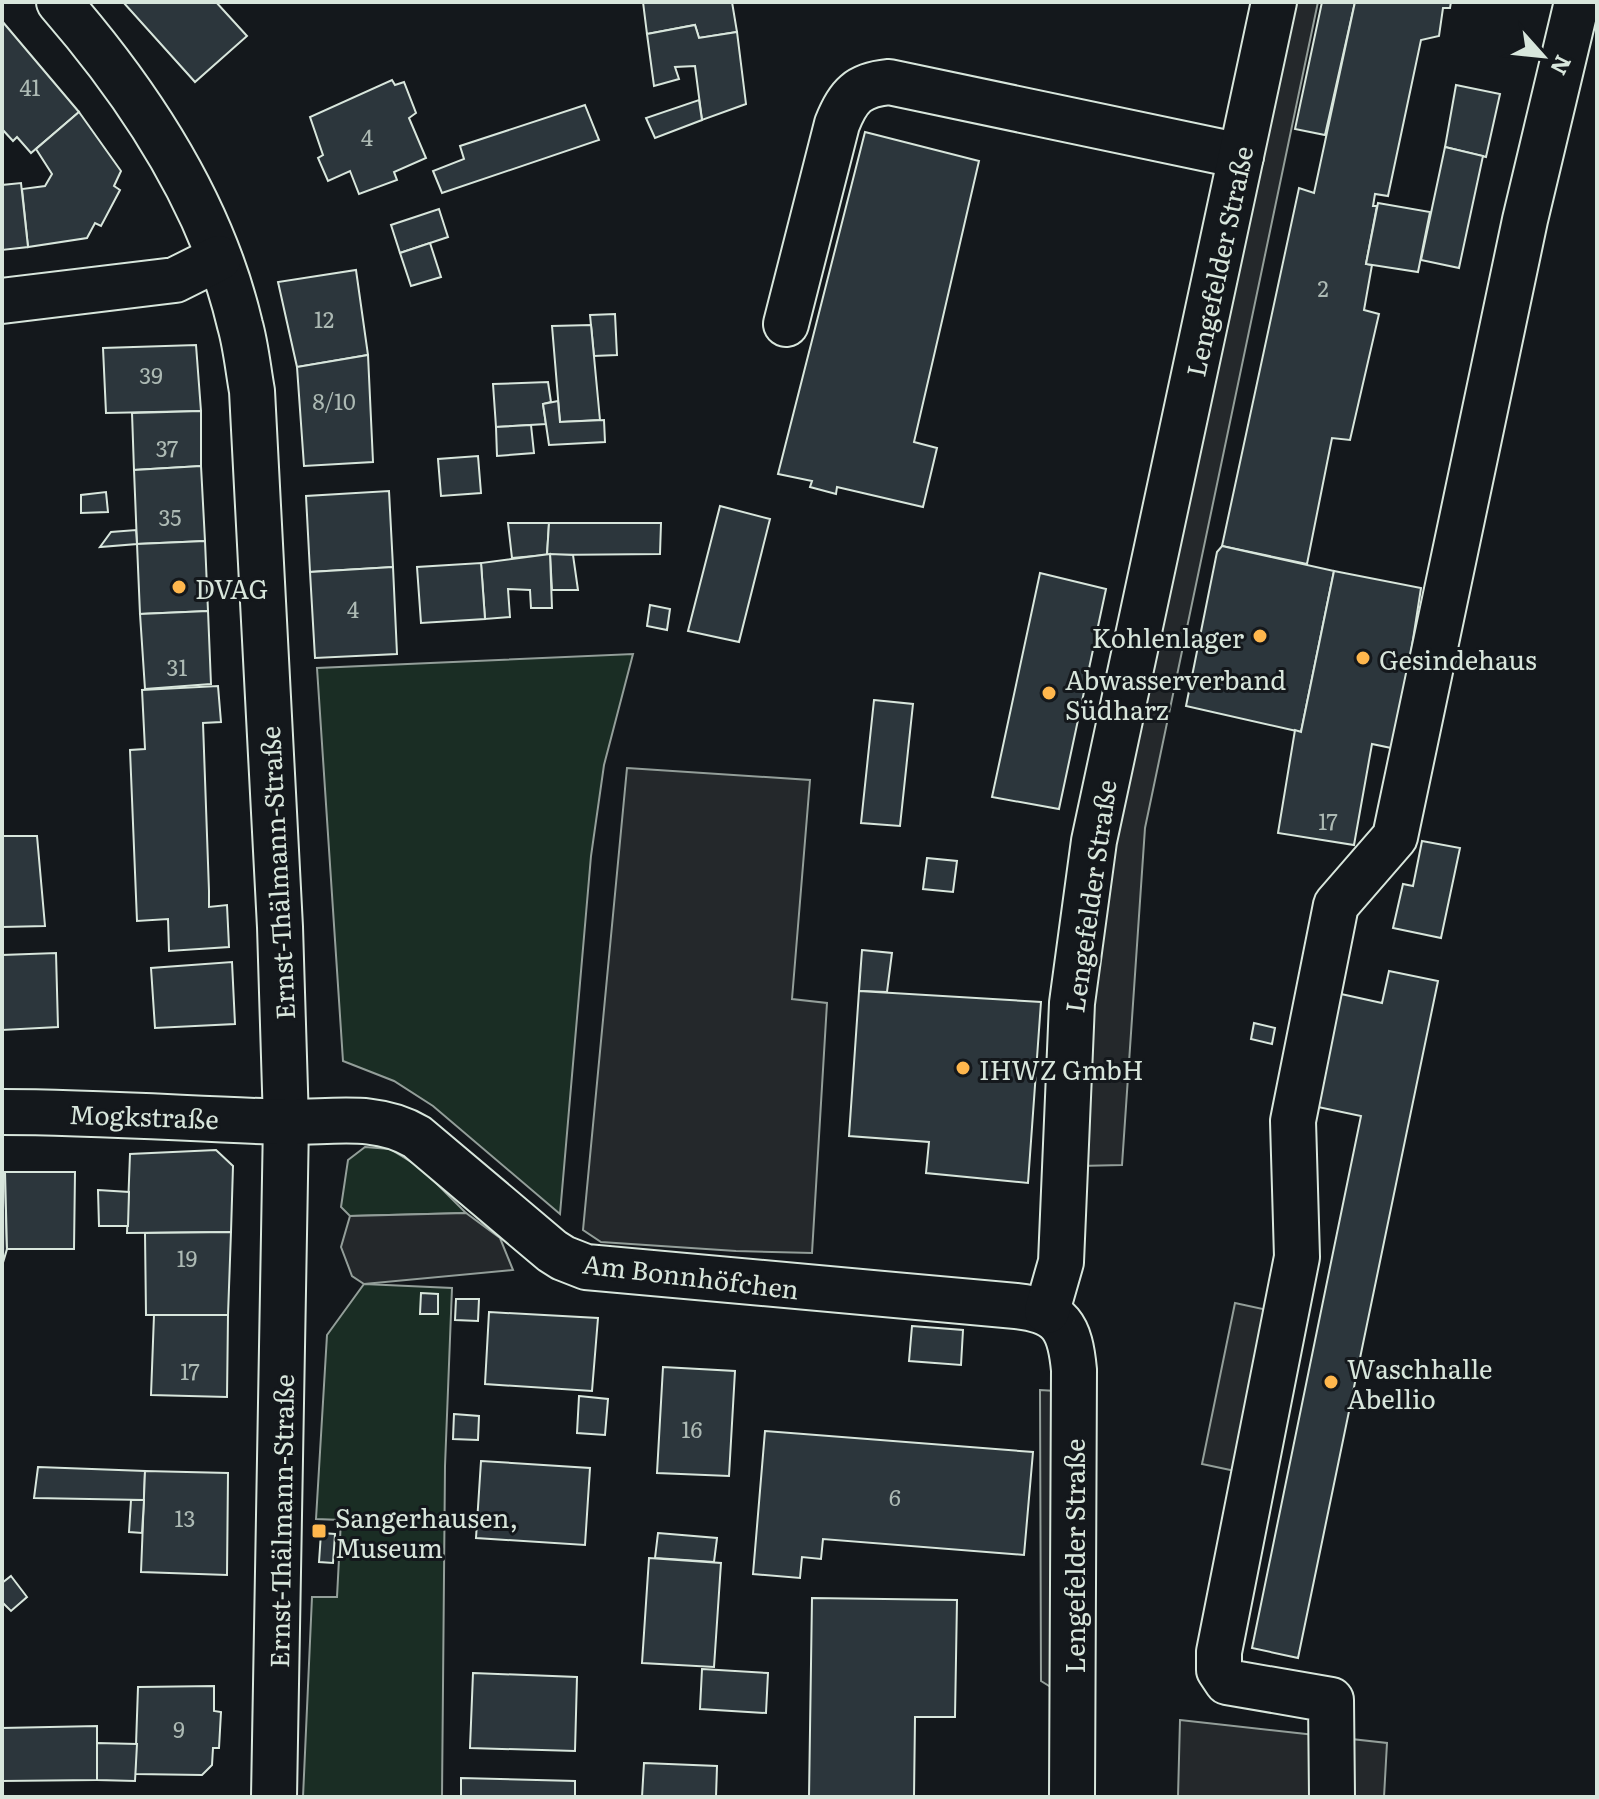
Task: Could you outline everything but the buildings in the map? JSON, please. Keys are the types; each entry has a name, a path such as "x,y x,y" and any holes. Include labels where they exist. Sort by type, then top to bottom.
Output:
{"street":[{"name":"Ernst-Thälmann-Straße","path":"59,2 134,99 201,213 241,325 252,391 280,927 286,1122 274,1797"},
{"name":"Lengefelder Straße","path":"1072,1797 1074,1370 1066,1335 1047,1311 1061,1262 1072,1003 1094,841 1274,2"},
{"path":"1332,1797 1331,1700 1234,1685 1222,1677 1218,1662 1297,1257 1293,1121 1336,905 1395,837 1522,235 1577,2"},
{"path":"786,324 837,124 845,106 857,91 873,84 889,82 1241,156"},
{"path":"2,301 175,280 219,258"},
{"name":"Mogkstraße","path":"2,1112 83,1112 286,1122"},
{"name":"Am Bonnhöfchen","path":"286,1122 373,1121 399,1128 435,1152 552,1251 586,1267 1047,1311"}],"green space":[{"path":"633,654 604,765 591,856 560,1214 433,1106 394,1081 343,1061 317,668"},
{"path":"365,1147 390,1149 421,1168 466,1213 350,1216 341,1207 348,1160"},
{"path":"364,1284 452,1288 445,1466 442,1797 303,1797 312,1597 337,1597 341,1520 316,1519 327,1335"}],"shaded area":[{"path":"1289,2 1318,2 1145,828 1122,1165 1079,1166 1092,1018 1114,830"},
{"path":"627,768 810,780 792,999 827,1003 812,1253 601,1242 583,1230"},
{"path":"466,1213 500,1238 513,1270 364,1284 352,1276 341,1247 350,1216"},
{"path":"1235,1303 1286,1314 1254,1475 1202,1464"},
{"path":"1040,1390 1056,1391 1054,1689 1041,1681"},
{"path":"1180,1720 1387,1743 1384,1797 1178,1797"}],"place":[{"name":"DVAG","path":"179,587"},
{"name":"Kohlenlager","path":"1260,636"},
{"name":"Gesindehaus","path":"1363,658"},
{"name":"Abwasserverband Südharz","path":"1049,693"},
{"name":"IHWZ GmbH","path":"963,1068"},
{"name":"Waschhalle Abellio","path":"1331,1382"},
{"name":"Sangerhausen, Museum","path":"319,1531"}]}
